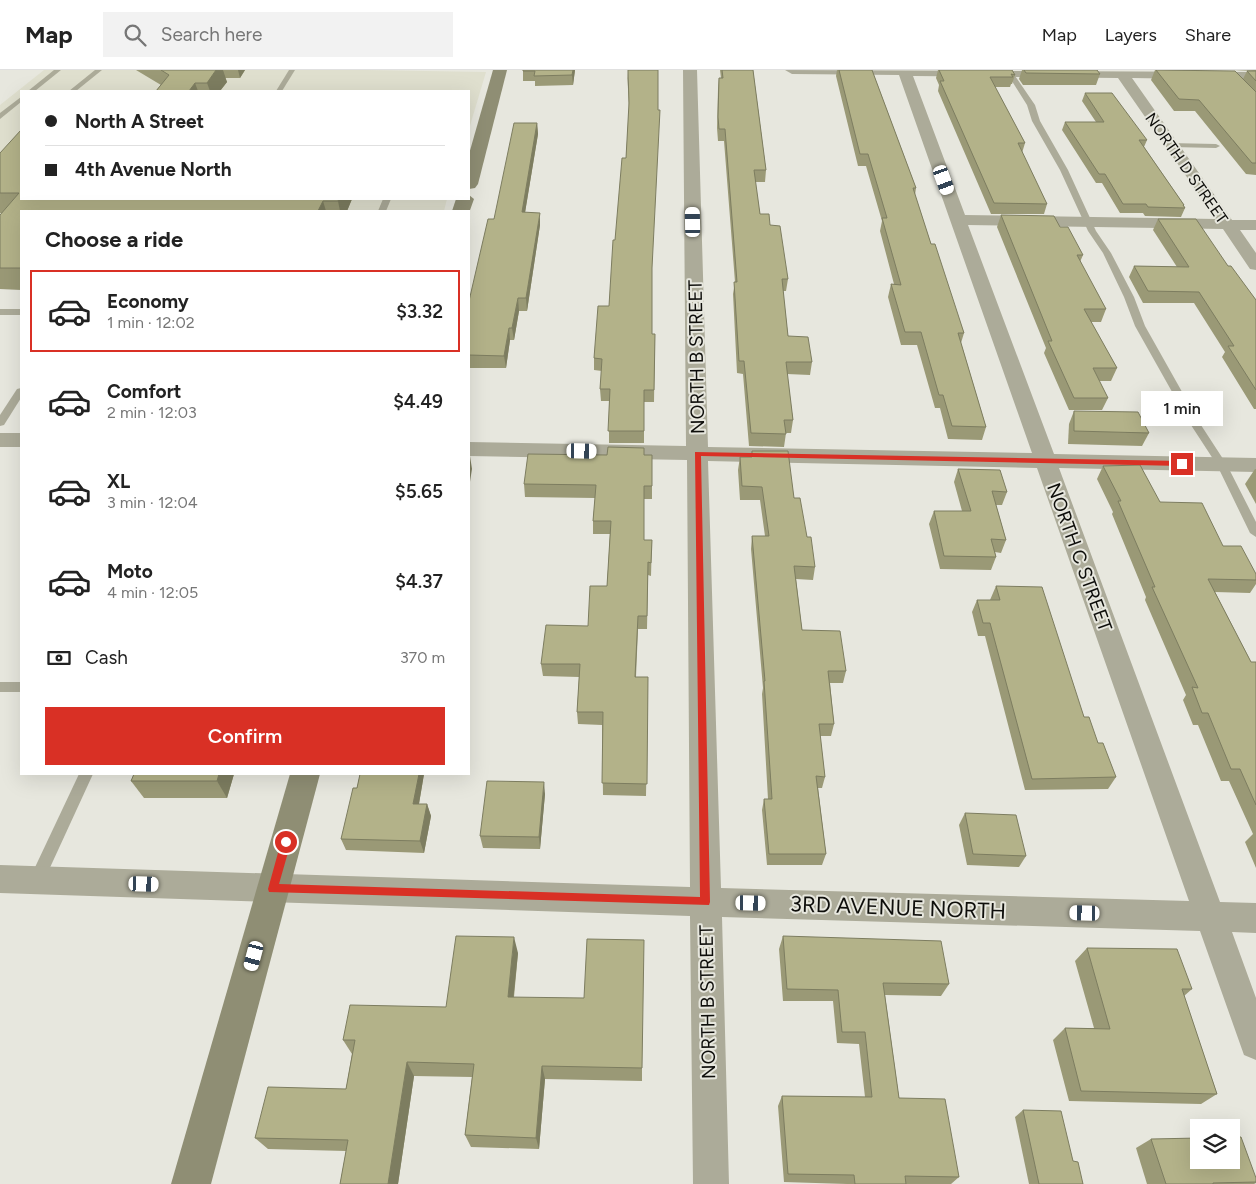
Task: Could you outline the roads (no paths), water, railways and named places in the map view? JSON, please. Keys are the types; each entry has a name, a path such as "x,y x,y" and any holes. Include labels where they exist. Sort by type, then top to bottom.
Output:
{"street":[{"path":"470,179 478,140 500,70"},
{"name":"NORTH B STREET","path":"690,70 710,1184"},
{"path":"792,70 1228,73 1256,76"},
{"name":"NORTH C STREET","path":"904,71 1256,1043"},
{"name":"NORTH D STREET","path":"1120,72 1256,266"},
{"path":"958,220 1256,225"},
{"path":"0,440 20,440"},
{"path":"470,449 1256,465"},
{"path":"191,1184 305,775"},
{"name":"3RD AVENUE NORTH","path":"0,878 273,889 1256,918"}],"lane":[{"path":"32,90 58,70"},
{"path":"73,90 99,70"},
{"path":"280,90 292,70"},
{"path":"1008,71 1031,105 1036,121 1064,170 1087,222 1107,253 1129,297 1140,326 1194,422 1222,465 1256,533"},
{"path":"1228,73 1240,86"},
{"path":"0,117 17,106"},
{"path":"1172,145 1216,146"},
{"path":"0,312 20,312"},
{"path":"0,423 20,393"},
{"path":"0,687 20,687"},
{"path":"36,880 86,775"}]}
